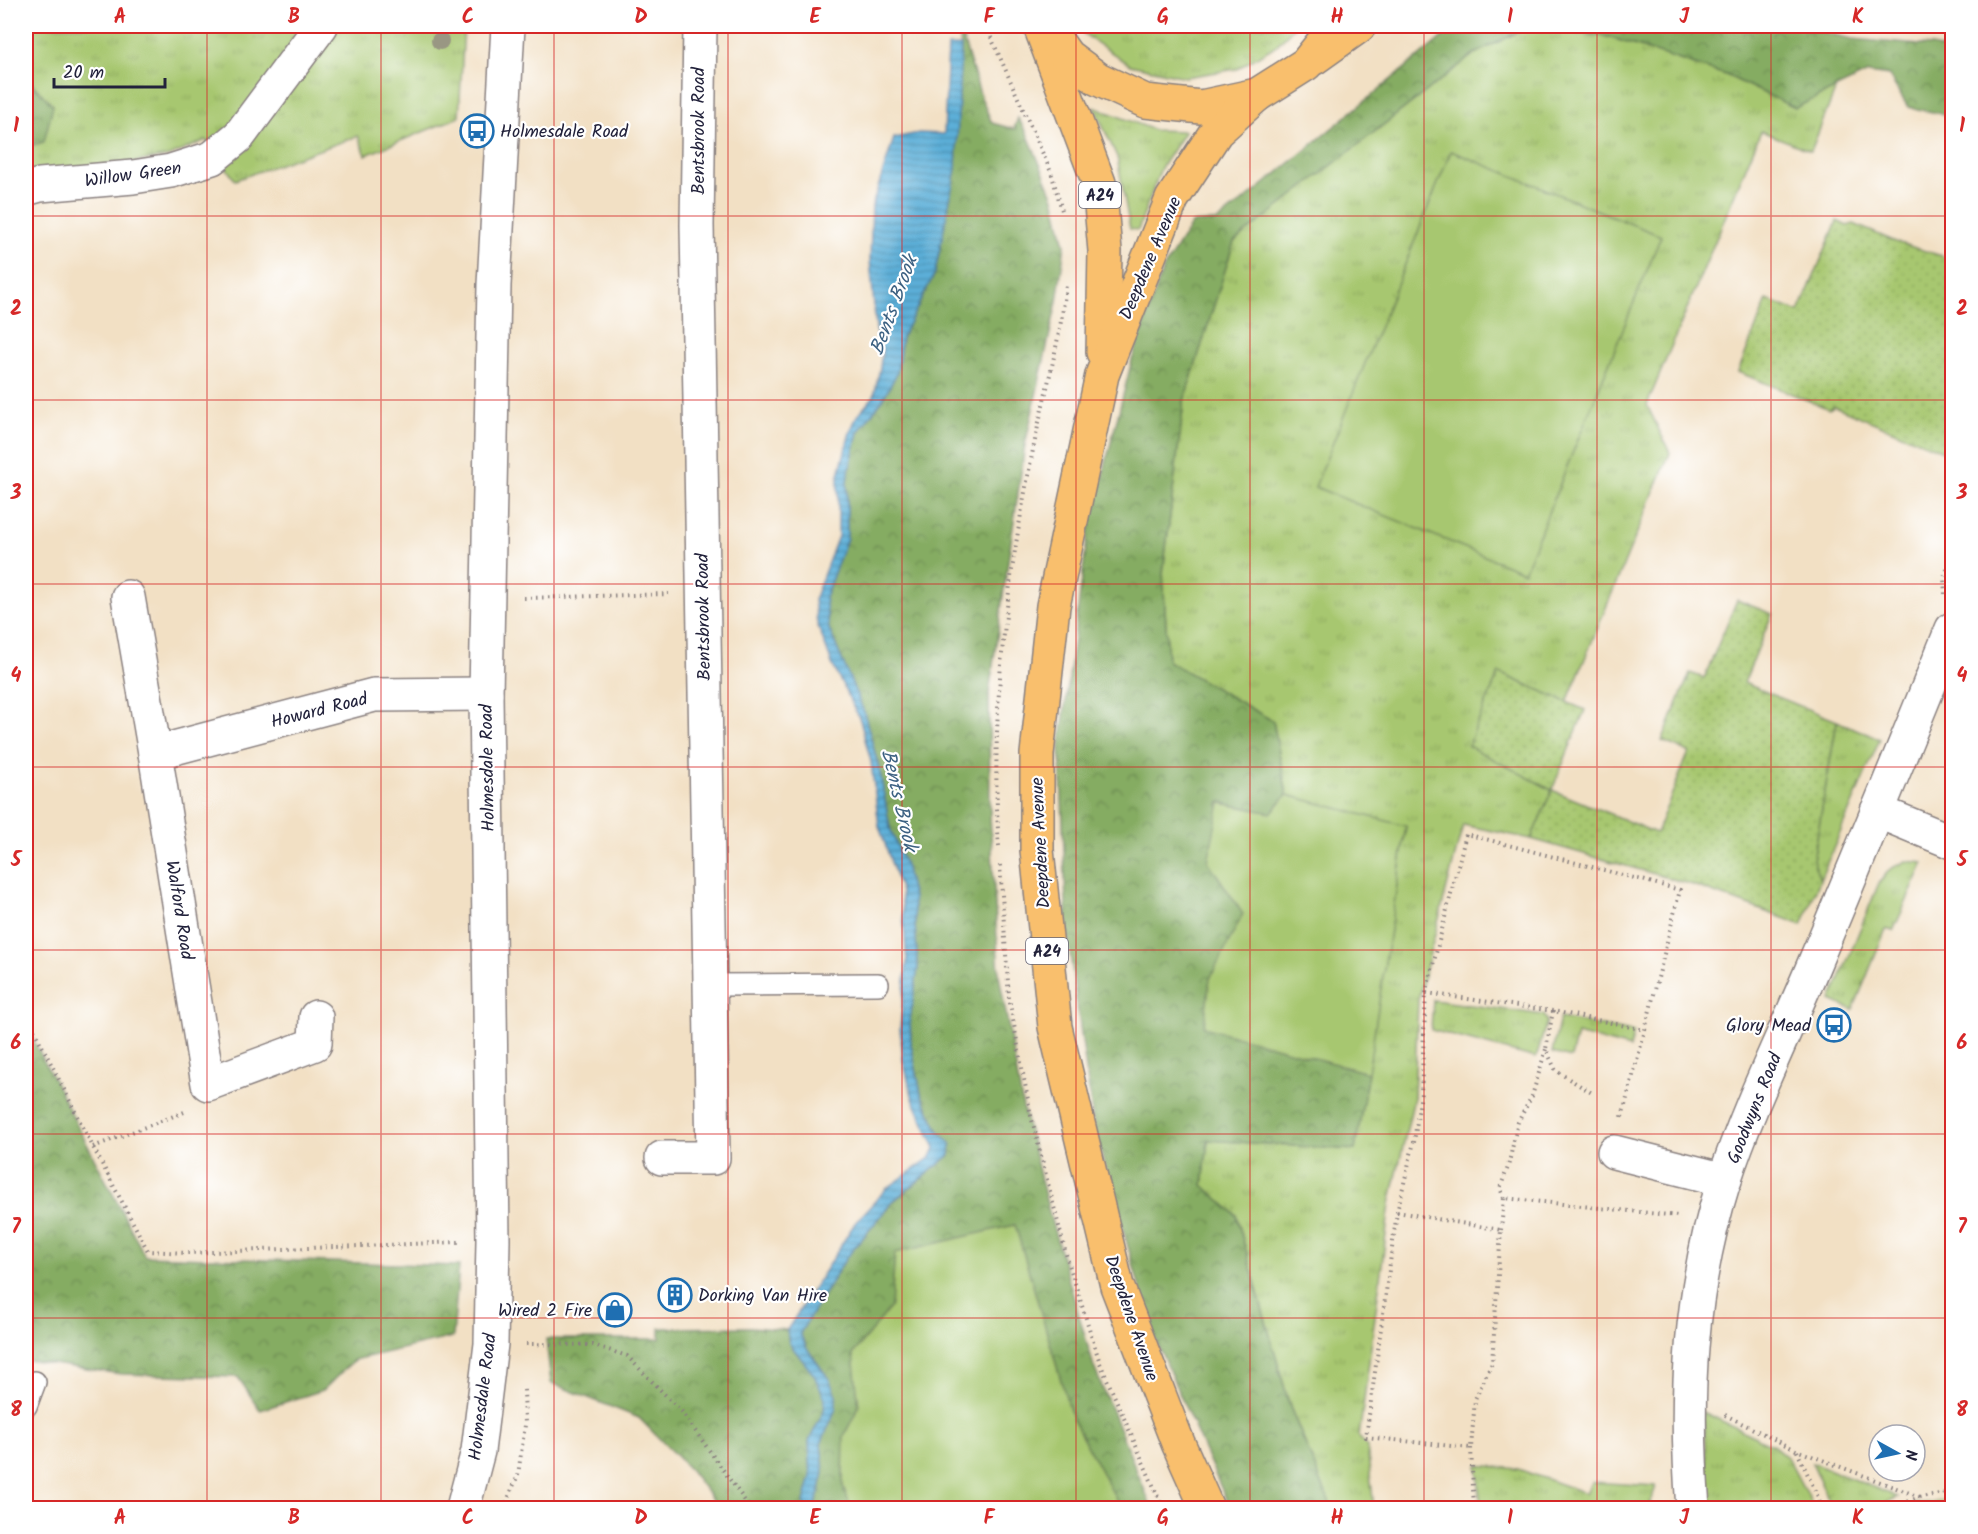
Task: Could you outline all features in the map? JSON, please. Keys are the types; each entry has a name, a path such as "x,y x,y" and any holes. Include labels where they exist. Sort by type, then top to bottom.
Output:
{"main road":[{"name":"Deepdene Avenue","path":"1040,26 1100,183 1105,251 1102,375"},
{"path":"1045,26 1067,56 1098,79 1145,101 1201,107 1257,95 1359,26"},
{"path":"1306,64 1336,26"},
{"name":"Deepdene Avenue","path":"1207,1509 1178,1443 1117,1286 1055,1027 1037,850 1037,754 1053,606 1102,375 1172,199 1216,132 1257,95"}],"street":[{"name":"Willow Green","path":"26,189 39,185 133,177 171,171 212,158 239,136 321,26"},
{"name":"Holmesdale Road","path":"463,1509 478,1450 491,1344 493,1240 486,694 494,285 508,26"},
{"name":"Bentsbrook Road","path":"662,1158 713,1158 697,225 700,26"},
{"name":"Walford Road","path":"128,597 208,1083"},
{"name":"Goodwyns Road","path":"1693,1509 1688,1402 1694,1312 1713,1220 1725,1179 1749,1113 1812,970 1953,629"},
{"name":"Howard Road","path":"155,753 374,695 486,694"},
{"path":"1877,811 1953,842"},
{"path":"208,1083 315,1044 316,1017"},
{"path":"1614,1152 1725,1179"}],"lane":[{"path":"709,985 878,984"},
{"path":"26,1406 35,1382"}],"path":[{"path":"519,598 703,593"},
{"path":"1471,1448 1366,1437 1396,1212 1414,1142 1419,1103 1426,993 1466,834 1680,890 1614,1152"},
{"path":"1426,993 1553,1011 1645,1030"},
{"path":"1474,1508 1471,1448 1475,1399 1492,1363 1504,1198 1500,1188 1508,1167 1518,1122 1532,1096 1546,1049 1553,1011"},
{"path":"26,1014 148,1251 186,1253 493,1240"},
{"path":"1546,1049 1556,1071 1592,1093"},
{"path":"93,1148 212,1102 208,1083"},
{"path":"1504,1198 1713,1220"},
{"path":"1396,1212 1501,1230"},
{"path":"491,1344 593,1345 627,1356 682,1412 750,1509"},
{"path":"1688,1402 1707,1406 1796,1450 1920,1497"},
{"path":"1796,1450 1823,1509"},
{"path":"1891,1509 1920,1497 1953,1492"}],"green space":[{"path":"26,26 464,26 459,117 366,155 358,136 235,180 206,140 170,156 128,163 26,173"},
{"path":"957,26 959,26 981,97 992,123 1014,129 1018,118 1027,133 1054,198 1065,245 1057,302 1025,445 989,693 990,815 999,975 1023,1107 1050,1216 1094,1367 1152,1508 1121,1508 1072,1418 1015,1225 895,1253 891,1307 853,1354 859,1406 844,1436 843,1486 851,1508 815,1508 824,1473 821,1444 836,1408 829,1379 806,1347 800,1333 846,1258 894,1201 950,1155 921,1094 911,1044 910,1020 918,967 913,897 905,865 890,828 880,772 864,712 829,629 825,597 847,538 847,480 858,432 883,399 897,373 902,337 935,273 961,46"},
{"path":"1078,26 1295,26 1277,45 1237,69 1185,77 1130,65 1084,34"},
{"path":"1456,26 1796,26 1852,39 1932,46 1952,51 1952,116 1908,107 1889,76 1868,73 1795,108 1726,75 1609,37 1526,28 1474,54 1234,242 1184,401 1163,573 1168,661 1273,721 1287,795 1271,813 1221,803 1208,861 1243,914 1210,979 1204,1027 1368,1073 1355,1150 1208,1140 1203,1185 1236,1215 1290,1407 1332,1508 1230,1508 1153,1334 1094,1128 1067,932 1060,745 1088,533 1132,360 1163,269 1192,223 1217,221"},
{"path":"1526,28 1609,37 1726,75 1795,108 1836,88 1811,151 1761,131 1647,405 1670,453 1567,702 1499,673 1469,746 1552,790 1531,839 1463,825 1418,1000 1414,1098 1390,1204 1359,1437 1367,1447 1374,1508 1332,1508 1290,1407 1236,1215 1203,1186 1208,1140 1355,1150 1406,827 1287,795 1273,721 1168,662 1163,573 1184,401 1234,241 1474,54"},
{"path":"26,78 53,105 44,142 26,147"},
{"path":"1094,107 1154,130 1185,131 1161,168 1138,230 1130,229 1117,157"},
{"path":"1451,151 1661,236 1524,572 1315,487"},
{"path":"1837,221 1847,226 1854,224 1896,242 1952,259 1952,455 1834,406 1829,409 1738,372 1767,300 1799,312"},
{"path":"1737,600 1772,614 1744,683 1837,721 1813,860 1820,880 1802,925 1690,884 1531,839 1552,790 1656,833 1689,752 1662,741 1690,673 1704,678"},
{"path":"1499,673 1585,710 1552,790 1468,746"},
{"path":"1837,721 1880,739 1820,880 1813,860"},
{"path":"1287,795 1406,826 1368,1073 1204,1027 1210,979 1243,914 1208,861 1220,803 1271,813"},
{"path":"1906,861 1924,863 1893,931 1886,929 1853,1010 1831,1000 1879,883 1890,869"},
{"path":"1433,1000 1544,1015 1547,1021 1536,1058 1431,1030"},
{"path":"1560,1018 1634,1032 1630,1048 1577,1034 1571,1058 1552,1053"},
{"path":"26,1026 145,1256 459,1266 453,1337 354,1360 323,1390 260,1410 238,1377 121,1374 26,1360"},
{"path":"1015,1225 1072,1418 1121,1508 851,1508 843,1486 844,1436 859,1406 853,1354 891,1307 895,1253"},
{"path":"751,1327 787,1330 789,1343 814,1375 825,1398 824,1411 809,1441 811,1477 804,1502 805,1508 719,1508 690,1470 639,1418 551,1383 546,1339 660,1339 660,1328"},
{"path":"1703,1412 1774,1446 1787,1457 1814,1508 1712,1508 1707,1480"},
{"path":"1812,1463 1898,1497 1875,1508 1832,1508"},
{"path":"1477,1465 1518,1469 1586,1493 1591,1482 1656,1486 1650,1504 1646,1508 1497,1508 1484,1505 1480,1498"},
{"path":"1952,1499 1952,1508 1908,1508 1916,1504"}],"water":[{"name":"Bents Brook","path":"948,46 961,46 956,169 935,273 902,337 897,373 883,399 858,432 847,480 847,538 825,597 829,629 864,712 880,772 890,828 905,865 913,897 918,967 910,1020 911,1044 921,1094 938,1130 951,1144 950,1155 893,1201 846,1258 800,1333 806,1347 829,1379 836,1395 836,1408 821,1444 824,1473 815,1508 805,1508 804,1502 811,1477 809,1441 824,1411 825,1399 814,1375 789,1343 787,1330 855,1223 886,1189 931,1157 935,1148 913,1099 903,1060 900,1028 907,961 901,892 879,826 871,762 860,720 832,664 817,623 814,600 838,536 838,478 850,432 857,416 874,396 880,368 882,351 876,329 870,260 872,206 894,138 919,133 944,134"}],"place":[{"name":"Holmesdale Road","path":"477,131"},
{"name":"Glory Mead","path":"1834,1025"},
{"name":"Dorking Van Hire","path":"675,1295"},
{"name":"Wired 2 Fire","path":"615,1310"}]}
